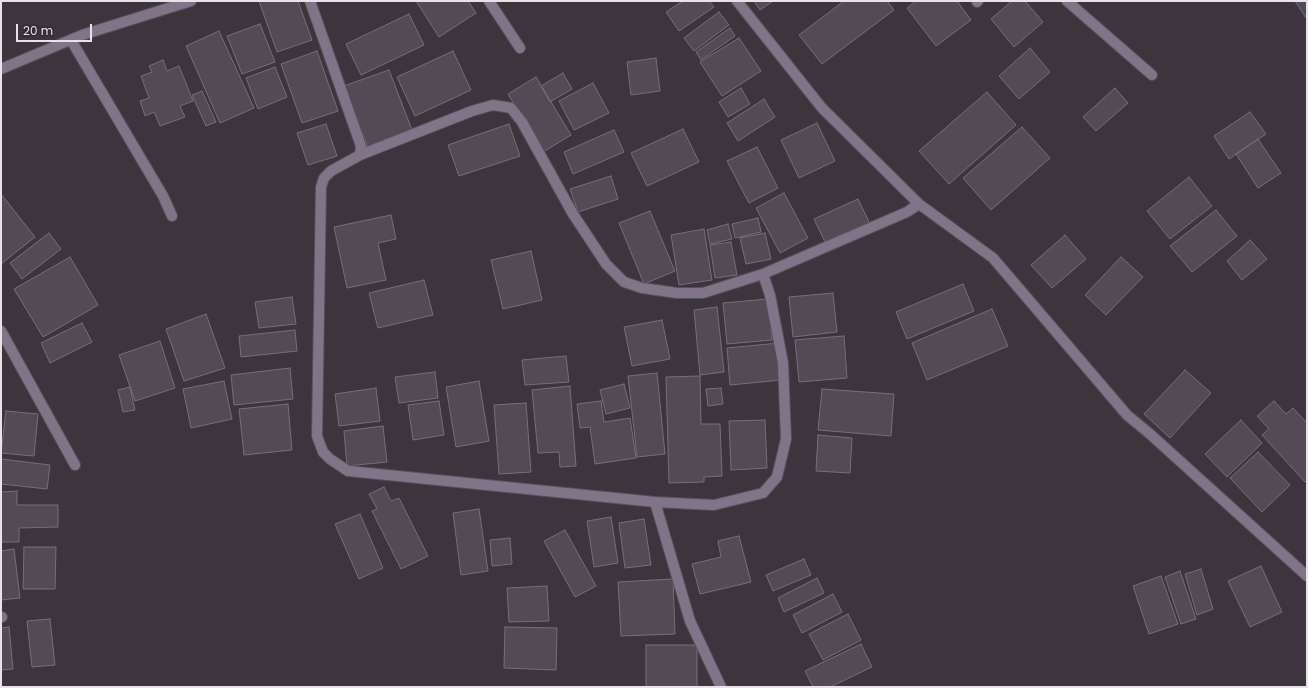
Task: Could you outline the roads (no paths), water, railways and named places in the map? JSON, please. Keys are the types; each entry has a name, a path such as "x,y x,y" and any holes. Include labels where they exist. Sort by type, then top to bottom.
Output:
{"street":[{"path":"1,69 82,35 191,1"},
{"path":"310,1 361,146 360,155"},
{"path":"489,1 520,48"},
{"path":"737,1 822,108 919,204 993,258 1127,415 1307,576"},
{"path":"1067,1 1152,74"},
{"path":"70,40 162,196 172,216"},
{"path":"763,274 770,295 783,363 786,439 777,477 764,493 714,505 655,502 348,472 323,452 317,436 321,187 324,178 331,171 360,155 472,111 493,105 511,108 522,122 581,227 606,264 624,282 642,288 677,293 703,293 763,274 907,212 919,204"},
{"path":"1,331 75,465"},
{"path":"655,502 690,621 721,687"}]}
